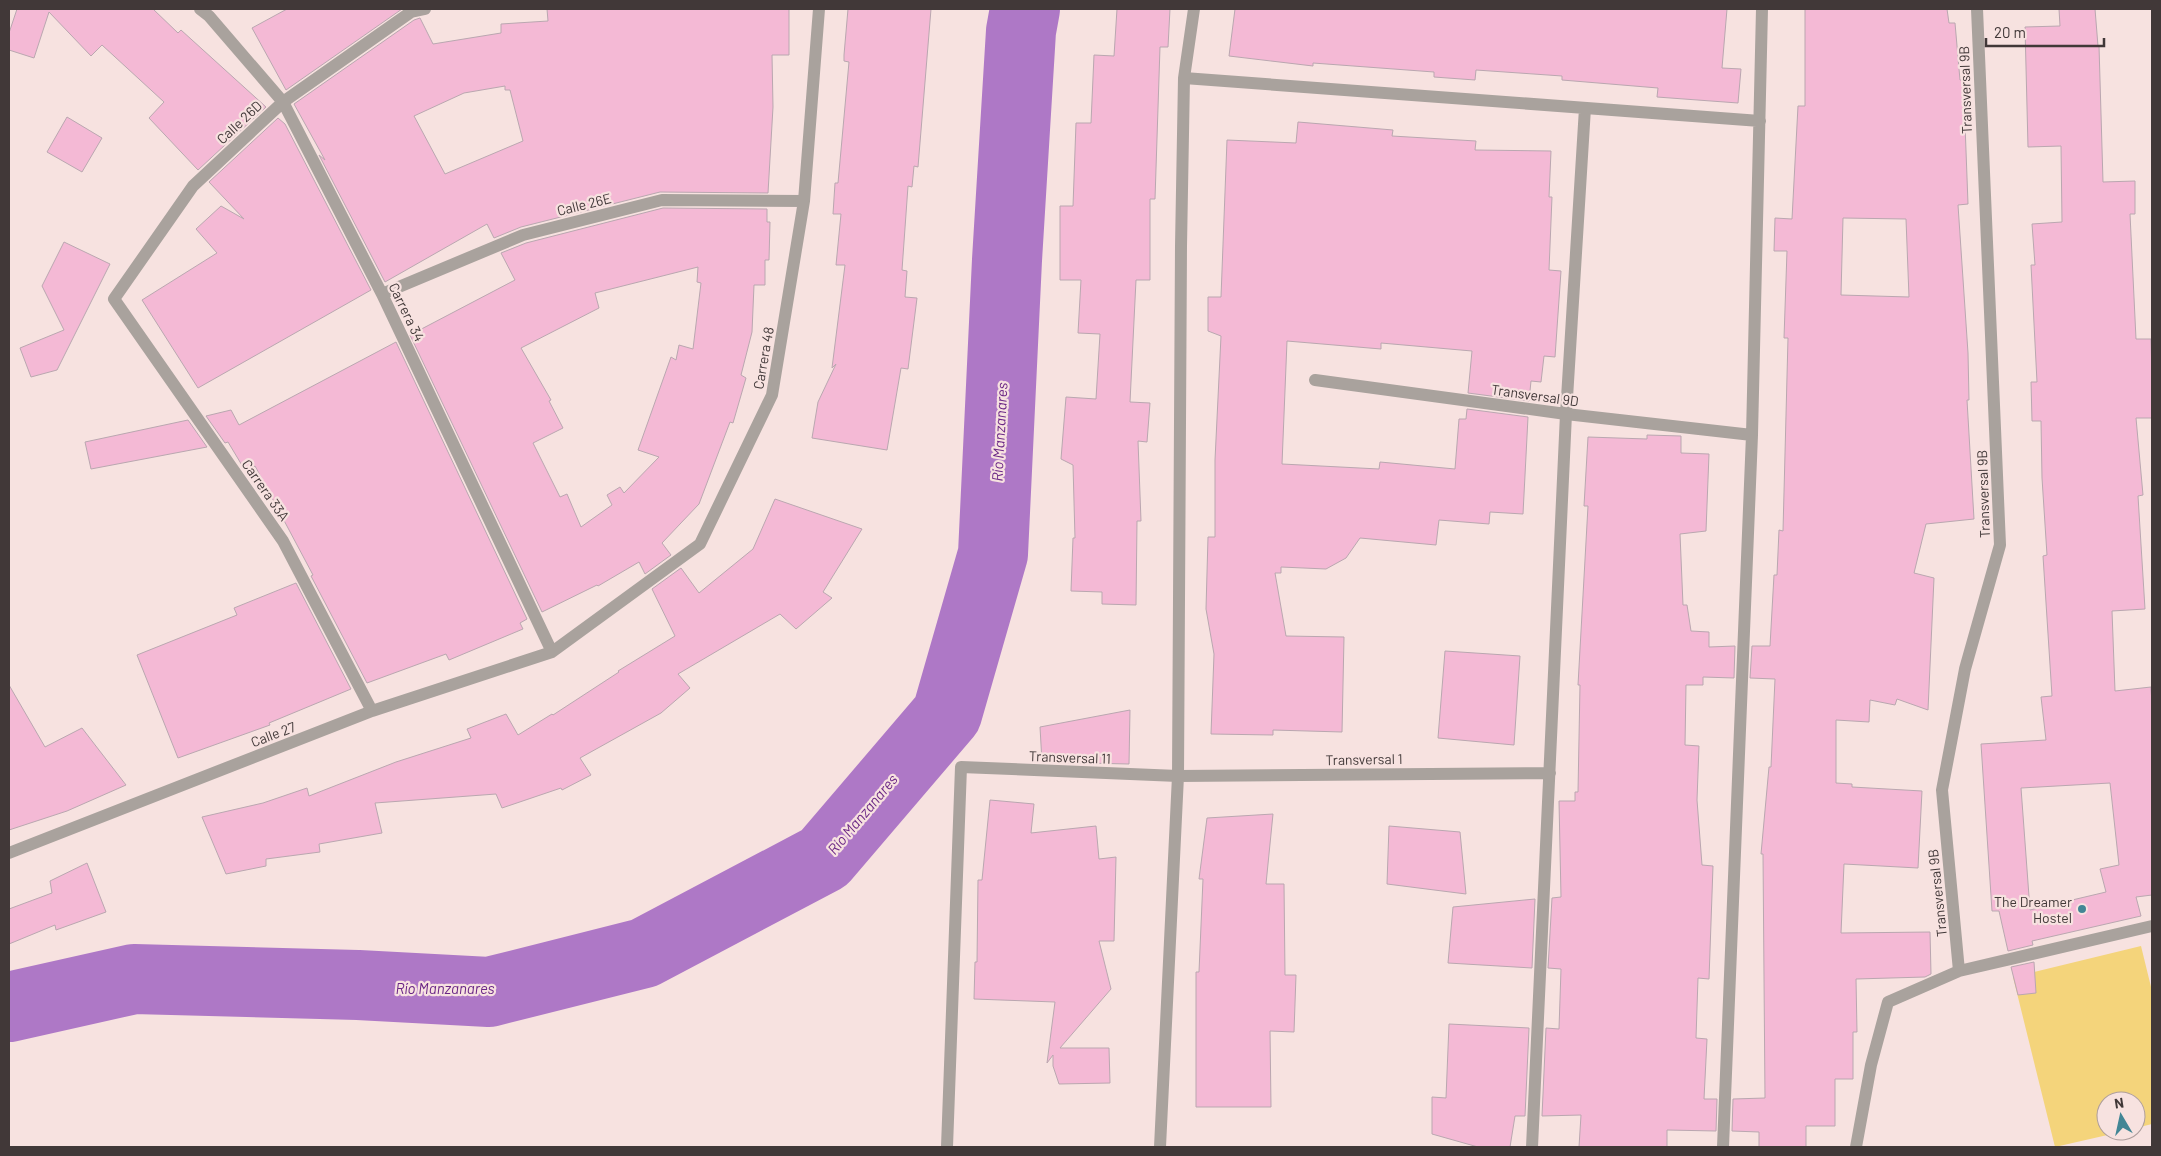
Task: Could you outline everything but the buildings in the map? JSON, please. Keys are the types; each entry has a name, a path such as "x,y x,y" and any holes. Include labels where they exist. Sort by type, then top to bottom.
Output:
{"street":[{"name":"Carrera 34","path":"200,9 209,16 283,102 382,294 552,652"},
{"name":"Calle 26D","path":"114,299 193,186 283,102 411,12 425,9"},
{"name":"Carrera 48","path":"552,652 700,544 772,395 804,201 819,9"},
{"path":"1160,1147 1178,776 1184,78 1194,9"},
{"path":"1723,1147 1752,435 1762,9"},
{"name":"Transversal 9B","path":"1959,971 1942,790 1965,668 2000,546 1977,9"},
{"path":"1184,78 1760,121"},
{"path":"1532,1147 1566,414 1585,108"},
{"name":"Calle 26E","path":"382,294 523,235 662,200 804,201"},
{"name":"Carrera 33A","path":"114,299 283,541 372,711"},
{"name":"Transversal 9D","path":"1315,380 1566,414 1752,435"},
{"name":"Calle 27","path":"9,853 372,711 552,652"},
{"name":"Transversal 11","path":"947,1147 961,767 1178,776"},
{"name":"Transversal 1","path":"1178,776 1550,772"},
{"path":"1856,1147 1871,1065 1888,1002 1959,971 2152,926"}],"shaded area":[{"path":"2141,946 2152,991 2152,1124 2146,1126 2146,1091 2096,1091 2096,1138 2055,1147 2013,977"}],"waterway":[{"name":"Río Manzanares","path":"9,1007 134,979 358,985 489,992 644,953 824,858 947,714 993,554 1007,260 1021,31 1025,9"}],"place":[{"name":"The Dreamer Hostel","path":"2082,909"}]}
